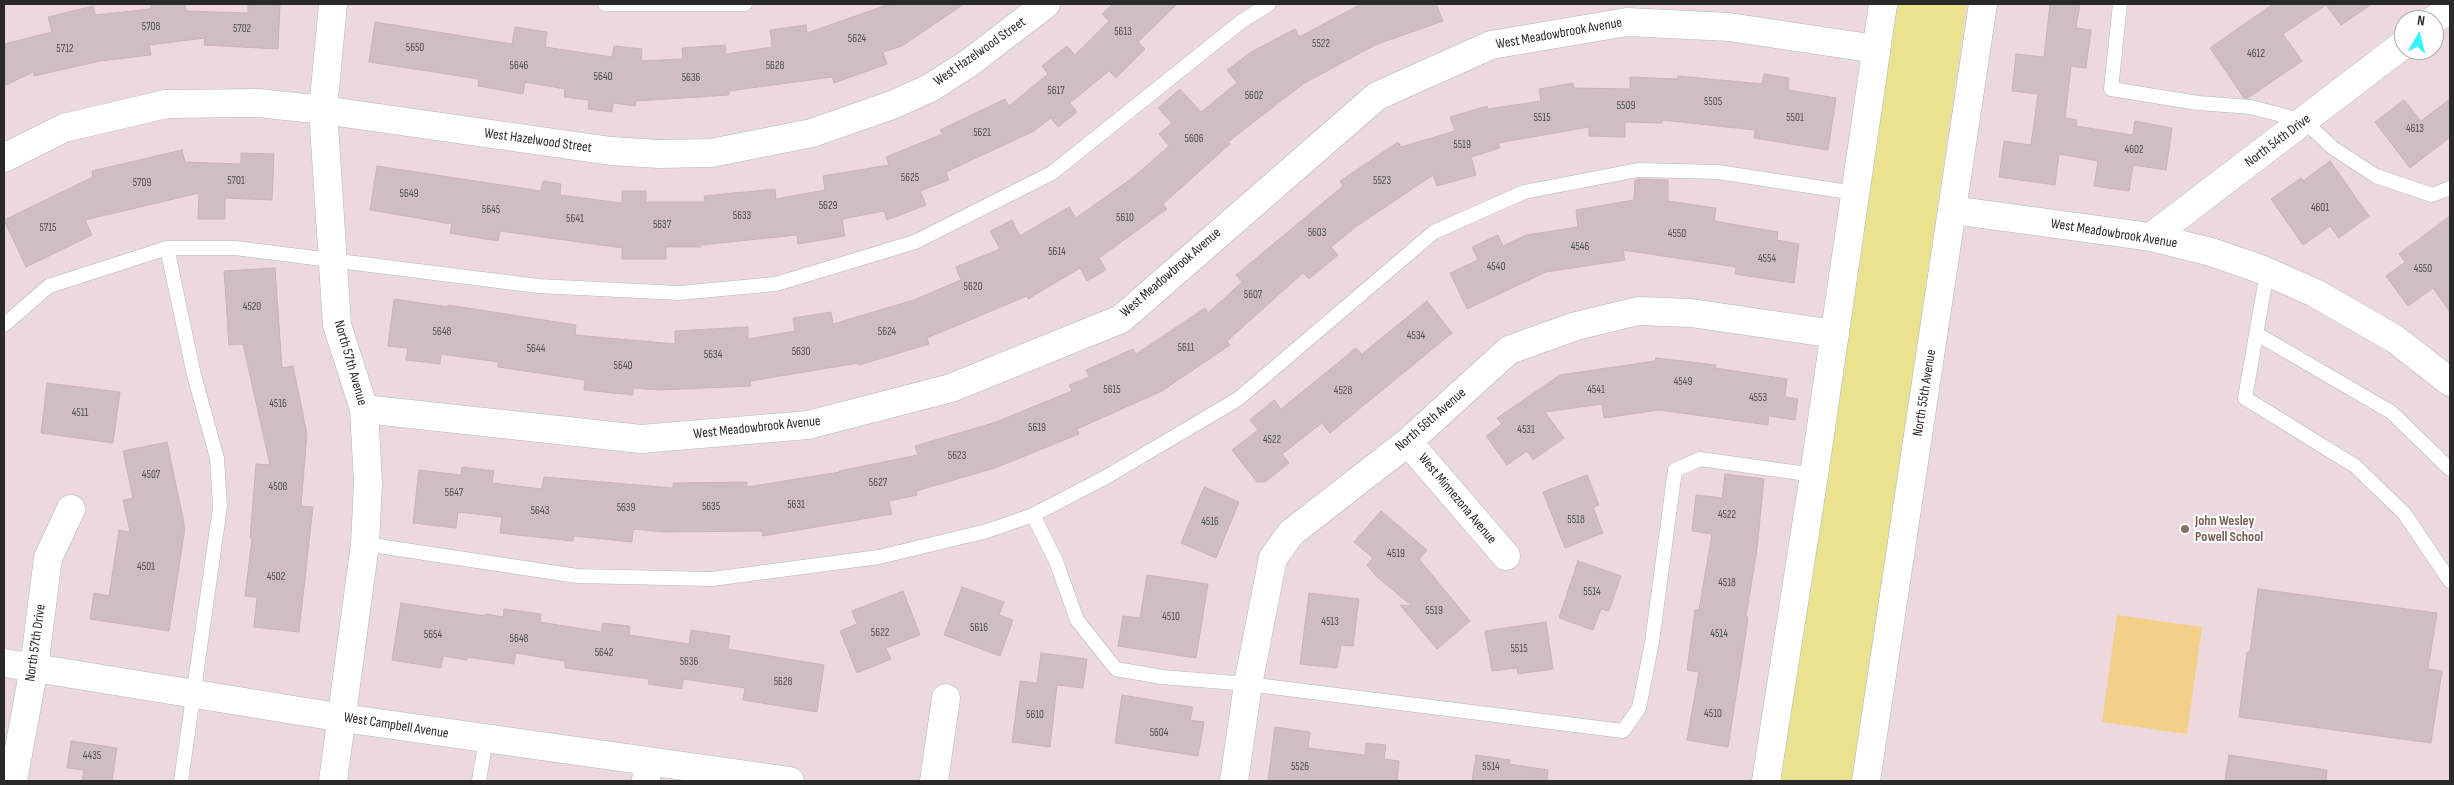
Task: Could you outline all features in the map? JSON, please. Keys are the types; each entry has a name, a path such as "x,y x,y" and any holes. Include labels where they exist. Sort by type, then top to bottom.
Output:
{"street":[{"name":"North 57th Avenue","path":"333,4 323,110 337,325 364,409 368,484 365,544 333,781"},
{"name":"West Hazelwood Street","path":"4,158 64,128 166,104 258,104 323,110 611,151 659,154 711,153 812,133 900,102 930,88 969,63 1046,4"},
{"path":"1766,781 1814,475 1883,4"},
{"name":"North 55th Avenue","path":"1866,781 1983,4"},
{"name":"West Meadowbrook Avenue","path":"364,409 641,439 808,425 951,388 1121,319 1377,96 1491,45 1627,22 1729,27 1876,49"},
{"name":"North 54th Drive","path":"2151,237 2394,52"},
{"name":"West Meadowbrook Avenue","path":"1952,210 2151,237 2211,252 2267,272 2314,293 2395,339 2449,378"},
{"name":"North 56th Avenue","path":"1234,781 1248,684 1273,558 1291,533 1408,442 1509,350 1576,326 1638,311 1691,313 1835,334"},
{"name":"West Minnezona Avenue","path":"1408,442 1506,556"},
{"name":"North 57th Drive","path":"13,781 34,668 48,558 71,509"},
{"name":"West Campbell Avenue","path":"4,663 343,718 486,739 647,771 790,781"},
{"path":"934,781 946,698"}],"lane":[{"path":"605,4 745,4"},
{"path":"4,325 49,286 167,248 235,248 547,287 679,294 776,284 914,242 1052,173 1196,57 1269,4"},
{"path":"2120,4 2111,89 2251,108 2304,122 2332,148 2376,176 2432,195 2450,188"},
{"path":"365,544 577,576 712,579 879,557 988,531 1033,515 1106,477 1238,399 1434,232 1524,192 1638,170 1718,172 1855,193"},
{"path":"167,248 194,375 217,458 220,506 181,781"},
{"path":"2267,272 2245,398 2355,466 2404,513 2450,581"},
{"path":"2257,334 2392,412 2450,469"},
{"path":"1033,515 1056,561 1077,620 1116,669 1162,677 1248,684 1623,731 1639,708 1652,642 1675,470 1700,459 1814,475"},
{"path":"479,781 486,739"}],"shaded area":[{"path":"1894,4 1967,4 1854,781 1781,781"},
{"path":"2117,615 2202,627 2187,734 2102,722"}],"building":[{"path":"151,4 185,4 186,11 248,13 248,4 280,4 278,49 204,45 205,38 149,45 151,55 100,61 34,76 33,72 4,86 4,44 52,32 48,17 93,6 95,15 151,9"},
{"path":"890,4 964,4 902,46 883,52 887,64 834,83 832,77 729,91 729,95 636,101 635,106 613,103 612,112 588,109 589,100 564,97 565,89 525,82 523,94 478,86 479,79 369,62 375,22 512,44 515,27 547,32 545,47 612,57 614,46 642,49 641,61 683,59 682,48 725,45 726,54 772,47 770,30 806,25 807,33"},
{"path":"1113,4 1177,4 1138,42 1145,49 1116,78 1109,71 1070,103 1077,112 1058,127 1051,118 1034,131 946,172 949,180 920,191 926,205 887,220 884,211 842,219 845,236 798,244 797,235 701,245 701,247 666,247 666,259 622,259 622,248 500,231 498,241 450,233 452,224 370,210 377,166 541,191 543,181 561,184 560,195 622,203 622,191 646,191 646,202 705,202 704,196 775,189 776,199 825,190 823,176 889,165 886,157 943,134 940,130 1005,99 1009,106 1048,74 1042,66 1067,46 1075,55 1109,21 1102,14"},
{"path":"1361,4 1436,4 1443,21 1375,45 1303,84 1228,142 1230,144 1163,204 1167,209 1099,258 1106,270 1087,281 1080,268 1028,299 1027,296 927,338 929,344 859,365 858,363 750,381 751,386 659,390 633,388 633,395 584,390 585,380 498,367 498,362 441,354 440,364 406,360 408,348 388,346 394,299 448,307 448,305 576,325 575,335 675,344 675,331 748,327 748,339 795,331 793,318 831,312 833,324 914,300 961,280 956,267 1000,249 990,231 1012,220 1020,236 1069,207 1076,218 1135,176 1169,146 1159,134 1172,123 1158,108 1180,89 1201,112 1237,83 1227,70 1251,52 1295,29 1299,37"},
{"path":"2050,4 2080,4 2076,28 2091,30 2086,68 2071,66 2065,118 2077,120 2076,126 2133,135 2135,121 2172,128 2166,170 2133,165 2129,191 2094,186 2098,161 2059,154 2055,185 1999,177 2004,141 2031,145 2038,94 2012,91 2016,54 2044,57"},
{"path":"2273,4 2372,4 2341,25 2326,5 2283,34 2302,61 2248,98 2244,98 2210,48"},
{"path":"1764,74 1789,78 1788,90 1836,98 1828,150 1754,138 1755,130 1662,120 1662,123 1625,122 1625,137 1589,136 1589,127 1498,143 1500,148 1471,157 1476,175 1437,186 1433,175 1357,226 1331,247 1338,255 1309,279 1303,273 1227,341 1230,345 1162,391 1077,429 1079,434 995,468 916,491 917,495 889,501 892,514 763,536 762,531 665,532 633,529 632,542 574,536 573,541 500,533 502,517 458,512 456,528 413,523 419,470 461,475 462,467 494,471 492,483 542,489 544,477 673,488 673,483 747,482 747,487 840,472 918,455 915,446 996,422 1072,391 1069,385 1089,377 1086,370 1133,349 1136,354 1205,308 1208,313 1242,282 1236,275 1343,186 1340,181 1398,142 1401,147 1455,131 1450,117 1487,106 1488,109 1541,101 1539,89 1573,83 1574,88 1630,89 1630,77 1677,79 1678,76 1762,84"},
{"path":"2450,99 2450,137 2410,168 2375,122 2404,100 2421,121"},
{"path":"182,150 185,162 241,164 241,153 274,154 272,200 225,198 225,219 198,219 199,193 85,220 92,235 26,267 4,220 93,177 92,171"},
{"path":"2330,161 2369,216 2339,238 2330,226 2303,245 2271,199 2301,178 2303,181"},
{"path":"1635,180 1668,180 1668,201 1716,208 1714,221 1778,232 1777,240 1799,244 1794,283 1735,274 1736,267 1623,250 1625,260 1546,272 1467,309 1450,273 1478,260 1472,247 1498,235 1503,246 1526,235 1578,227 1576,210 1634,200"},
{"path":"2450,216 2450,312 2433,288 2408,306 2386,276 2405,262 2399,254"},
{"path":"275,268 282,368 293,366 307,434 301,506 313,507 299,632 254,627 257,597 245,596 252,538 250,538 256,464 270,465 243,344 229,345 224,271"},
{"path":"1427,301 1452,333 1330,433 1322,423 1282,454 1289,463 1265,482 1257,482 1232,450 1258,430 1250,420 1274,400 1281,409 1356,348 1362,354"},
{"path":"1656,358 1716,365 1715,368 1787,379 1785,397 1798,399 1795,420 1769,416 1768,425 1659,410 1604,418 1602,404 1545,412 1564,438 1533,460 1527,451 1507,465 1486,436 1502,424 1497,418 1560,375 1655,361"},
{"path":"47,383 120,392 113,443 41,433"},
{"path":"167,442 185,528 169,631 90,619 94,593 109,596 119,530 130,532 123,500 133,498 123,451"},
{"path":"1725,474 1764,479 1757,549 1746,617 1748,617 1728,747 1687,740 1699,672 1687,670 1695,610 1699,610 1712,534 1692,531 1696,495 1722,498"},
{"path":"1587,475 1599,505 1593,507 1603,533 1565,548 1543,492"},
{"path":"1204,487 1239,502 1216,558 1181,543"},
{"path":"1381,511 1427,550 1419,559 1470,621 1437,649 1400,605 1412,606 1377,577 1367,565 1373,558 1354,542"},
{"path":"1578,561 1621,576 1609,611 1601,609 1593,630 1559,618"},
{"path":"1147,575 1208,584 1196,658 1118,646 1123,616 1140,618"},
{"path":"962,587 1004,602 999,615 1013,620 1000,656 944,635"},
{"path":"2258,589 2437,613 2428,669 2442,671 2431,743 2239,717 2247,652 2250,652"},
{"path":"903,591 920,635 886,648 891,659 857,673 840,631 857,624 852,611"},
{"path":"1309,593 1359,599 1353,646 1341,645 1337,668 1300,664"},
{"path":"401,603 485,616 486,614 503,617 504,609 541,614 540,622 601,632 603,623 630,626 629,635 689,644 691,630 730,636 728,649 824,665 817,712 743,700 745,688 683,679 682,689 648,684 649,679 565,668 565,661 516,653 514,664 467,657 467,660 443,656 441,668 392,660"},
{"path":"1546,622 1553,669 1518,674 1517,668 1492,671 1485,631"},
{"path":"1041,653 1087,659 1083,688 1057,685 1050,747 1012,742 1020,681 1037,683"},
{"path":"1122,695 1193,707 1190,720 1204,722 1198,756 1115,743"},
{"path":"1275,727 1310,732 1308,748 1365,755 1366,743 1386,745 1384,759 1399,761 1397,781 1268,781"},
{"path":"71,741 117,748 112,781 82,781 84,770 67,768"},
{"path":"1476,755 1510,760 1509,764 1548,770 1547,781 1472,781"},
{"path":"2229,755 2327,770 2326,781 2225,781"}],"place":[{"name":"John Wesley Powell School","path":"2185,529"}]}
